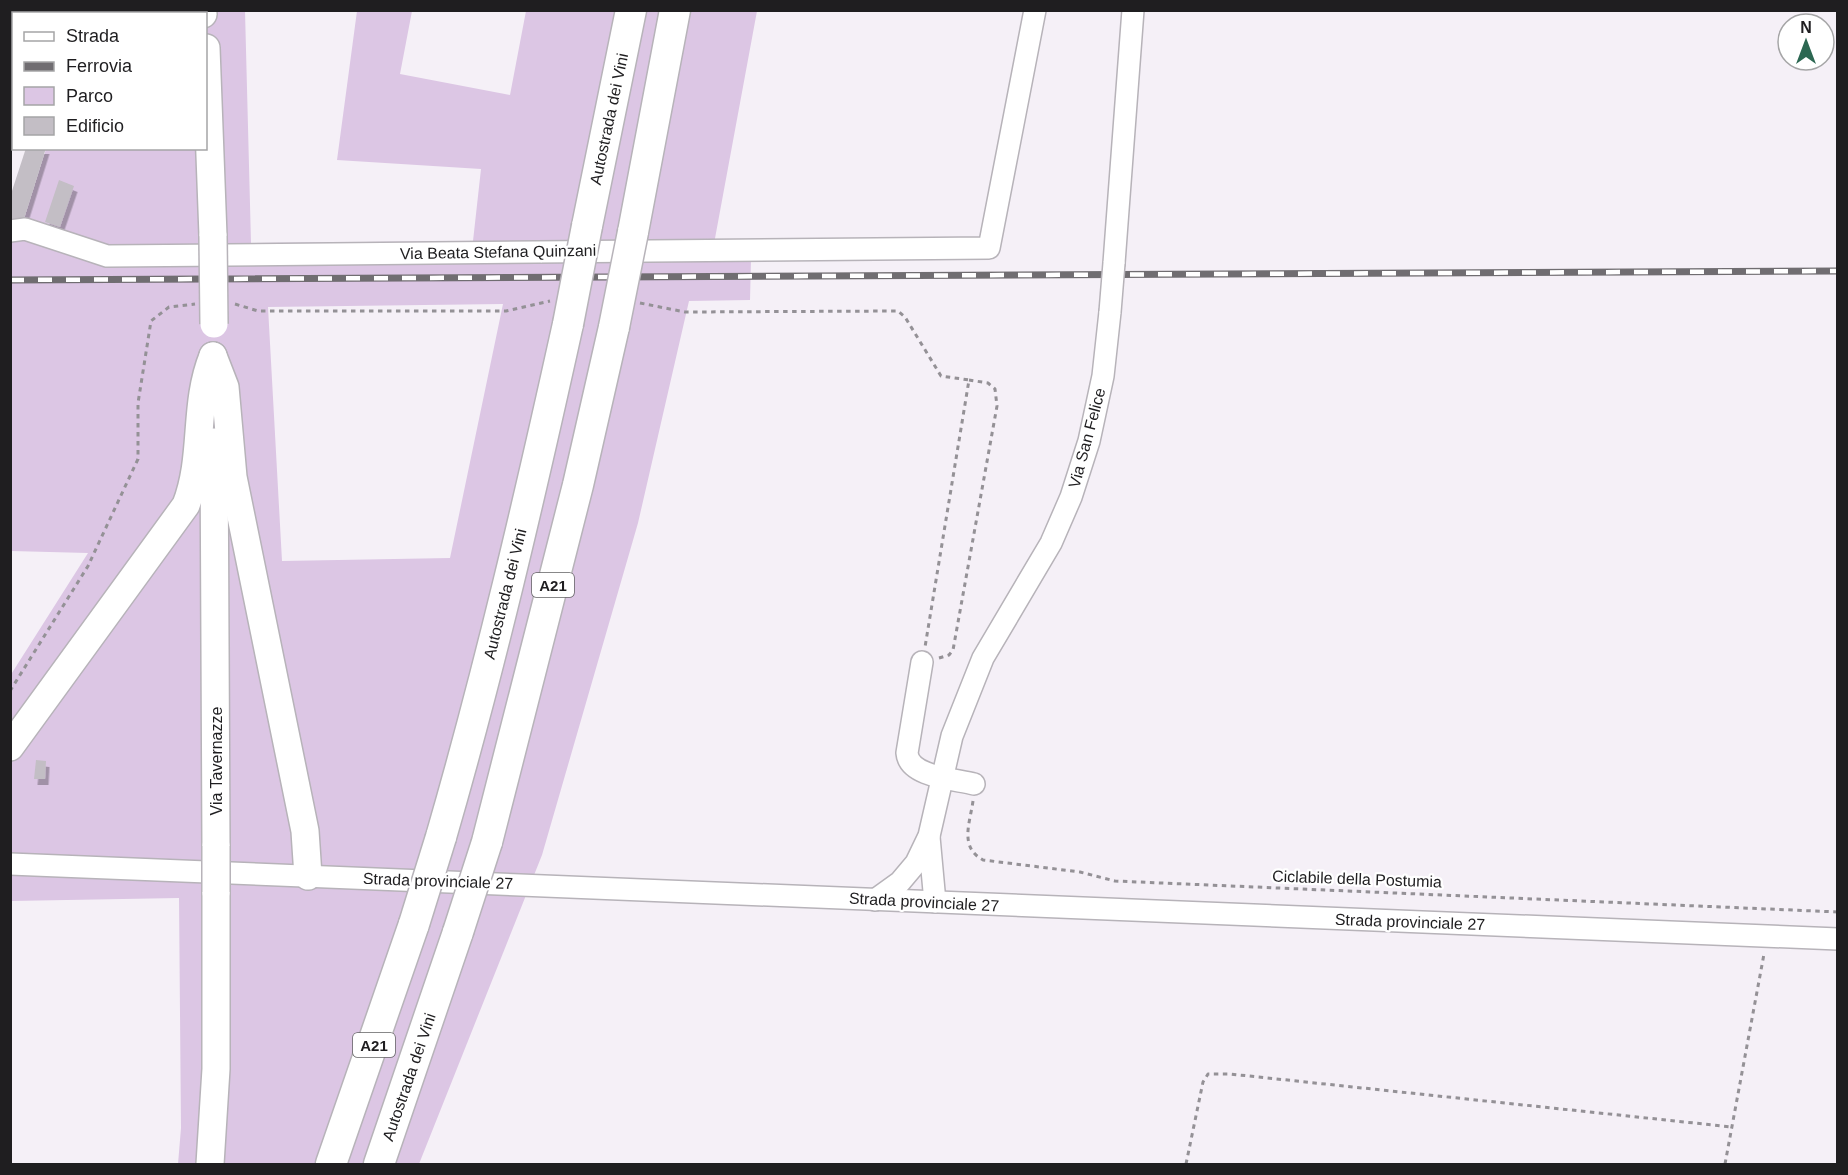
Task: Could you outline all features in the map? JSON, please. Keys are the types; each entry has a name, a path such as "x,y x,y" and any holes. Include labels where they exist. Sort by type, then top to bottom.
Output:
{"highway":[{"path":"622,10 622,57"},
{"name":"Autostrada dei Vini","path":"331,1164 414,924 478,703 536,471 631,10"},
{"name":"Autostrada dei Vini","path":"379,1164 487,842 572,508 614,327 675,10"}],"main road":[{"path":"10,747 186,505 195,483 199,462 201,393 213,356 214,324 207,75"},
{"path":"213,356 225,387 233,477 305,831 308,876"},
{"name":"Via Tavernazze","path":"210,1164 216,1069 213,356"}],"street":[{"name":"Via Beata Stefana Quinzani","path":"10,231 25,229 107,256 989,248 1035,10"},
{"name":"Via San Felice","path":"929,836 952,736 983,658 1051,543 1071,498 1089,441 1103,376 1110,312 1133,10"},
{"path":"922,662 907,757 914,767 973,790"},
{"path":"875,900 900,882 916,863 929,836"},
{"path":"929,836 935,902"},
{"name":"Strada provinciale 27","path":"10,864 1838,939"}],"path":[{"path":"922,662 945,657 953,650 997,406 995,389 988,383 969,380"},
{"name":"Ciclabile della Postumia","path":"973,790 967,837 968,846 974,855 983,860 1069,870 1115,881 1838,912"},
{"path":"1725,1164 1767,936"},
{"path":"1186,1164 1203,1082 1208,1074 1230,1074 1732,1126"}],"green space":[{"path":"11,11 245,11 251,243 473,241 481,169 337,160 357,11 412,11 400,74 510,95 526,11 757,11 711,260 751,259 750,300 689,301 638,523 542,855 419,1164 178,1164 181,1128 179,898 11,901 10,676 88,553 11,551 11,231 22,225 46,150 207,150 207,12 12,12 12,80 10,79","holes":["503,304 450,558 282,561 268,307"]}],"building":[{"path":"25,150 45,150 22,225 10,222 10,197"},
{"path":"59,180 74,186 60,227 45,222"},
{"path":"36,760 46,761 45,779 34,779"}],"railway":[{"path":"10,280 1838,271"}]}
